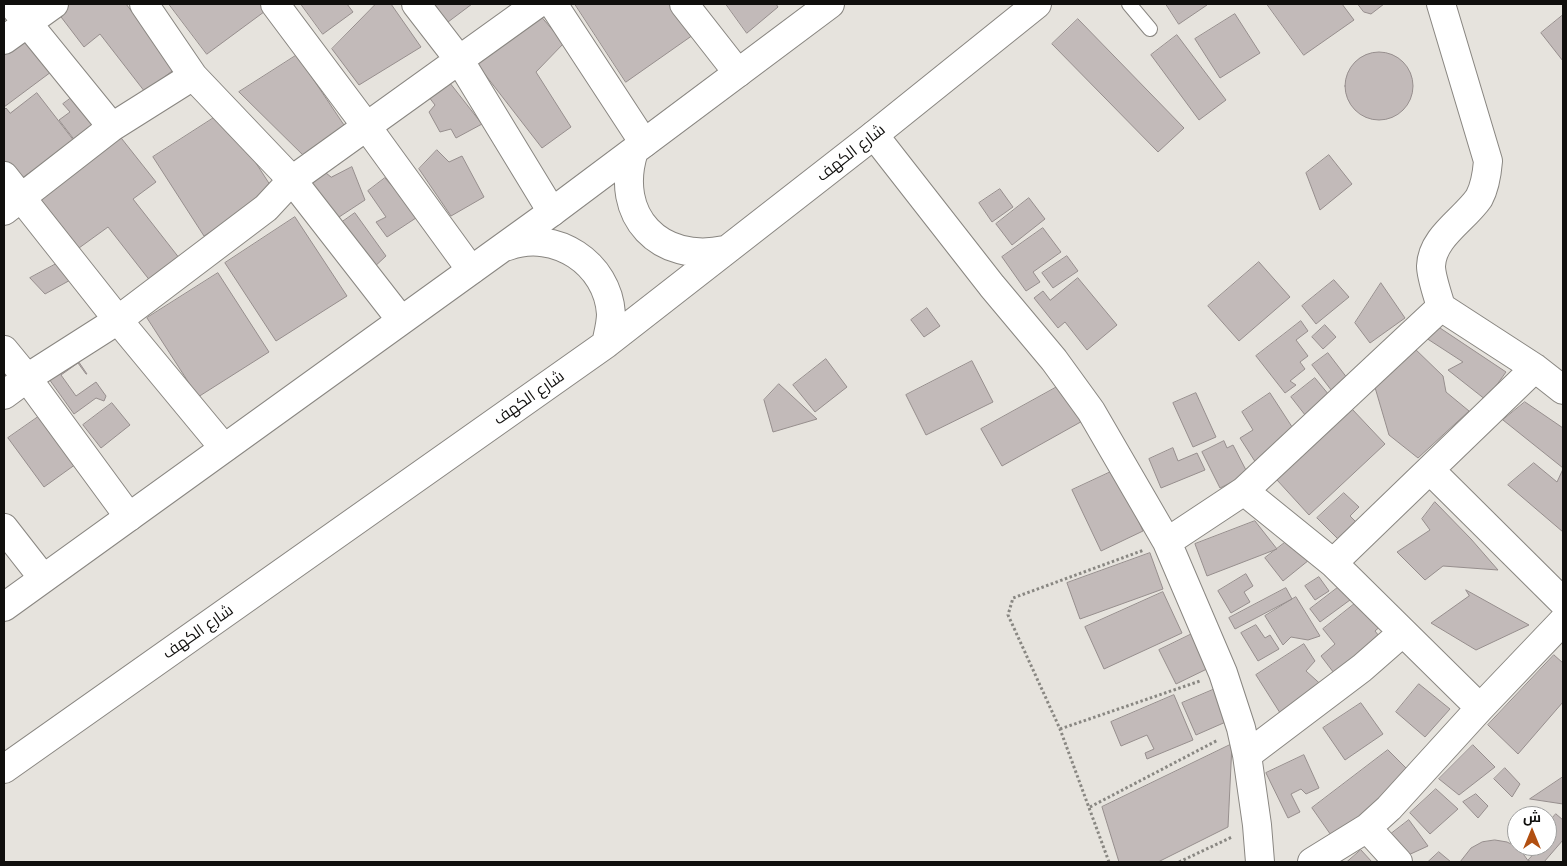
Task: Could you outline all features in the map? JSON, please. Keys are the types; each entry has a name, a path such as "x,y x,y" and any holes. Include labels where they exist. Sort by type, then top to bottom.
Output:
{"street":[{"path":"4,40 19,14 54,4"},
{"path":"144,4 193,76 292,180 402,320"},
{"path":"275,4 367,126 471,270"},
{"path":"416,4 460,61 552,212"},
{"path":"4,395 26,378 118,320 266,208 292,180 537,4"},
{"path":"553,4 639,147"},
{"path":"684,4 738,73"},
{"name":"شارع الكهف","path":"4,769 606,344 874,135 1037,4"},
{"path":"1441,4 1488,161 1487,176 1479,197 1446,234 1434,251 1431,267 1441,307 1535,368 1563,390"},
{"path":"4,607 552,212 826,5"},
{"path":"19,14 112,127"},
{"path":"13,205 112,127 193,76"},
{"path":"874,135 986,278 1054,360 1091,411 1167,542 1223,673 1241,728 1247,755 1257,825 1260,862"},
{"path":"639,147 629,165 628,188 634,211 642,224 653,236 679,251 710,254 725,250"},
{"path":"4,176 13,205 118,320 224,448"},
{"path":"501,249 530,241 545,242 566,249 586,261 600,279 608,299 611,314 606,344"},
{"path":"1167,542 1244,491 1441,307"},
{"path":"4,350 129,517"},
{"path":"1333,563 1535,368"},
{"path":"1430,470 1563,602"},
{"path":"1244,491 1333,563 1480,708"},
{"path":"4,528 43,578"},
{"path":"1312,862 1367,828 1389,808 1563,621"},
{"path":"1247,755 1362,668 1402,633"},
{"path":"1367,828 1398,862"}],"lane":[{"path":"1130,4 1150,29"}],"path":[{"path":"1109,862 1060,729 1008,615 1013,598 1167,542"},
{"path":"1060,729 1223,673"},
{"path":"1090,807 1241,728"},
{"path":"1179,862 1257,825"}],"building":[{"path":"70,4 126,4 176,68 145,92 100,34 84,47 58,13"},
{"path":"169,4 271,4 272,6 207,54"},
{"path":"301,4 347,4 353,12 323,34"},
{"path":"376,4 391,4 421,47 359,85 332,49"},
{"path":"435,4 472,4 448,22"},
{"path":"575,4 669,4 693,35 626,82"},
{"path":"726,4 776,4 778,7 747,33"},
{"path":"1166,4 1206,4 1207,5 1179,24"},
{"path":"1267,4 1342,4 1354,20 1304,55"},
{"path":"1358,4 1384,4 1371,14 1364,12"},
{"path":"538,13 564,43 536,72 571,127 542,148 473,59"},
{"path":"1235,14 1260,53 1220,78 1195,39"},
{"path":"1563,15 1563,61 1541,33"},
{"path":"1078,19 1184,128 1158,152 1052,44"},
{"path":"25,30 55,69 4,107 4,46"},
{"path":"1177,35 1226,100 1199,120 1151,55"},
{"path":"1379,52 1392,55 1403,62 1410,73 1413,86 1410,99 1403,110 1392,117 1379,120 1366,117 1355,110 1348,99 1345,86 1348,73 1355,62 1366,55"},
{"path":"297,55 350,134 308,160 239,92"},
{"path":"446,78 482,124 456,138 451,129 440,132 429,112 435,105 425,92"},
{"path":"37,93 78,146 38,180 32,171 14,184 4,171 4,110 6,108 10,113"},
{"path":"78,93 101,122 76,142 59,120 70,112 63,104"},
{"path":"223,112 274,191 204,236 153,157"},
{"path":"118,134 156,182 133,199 180,259 151,282 108,227 79,248 38,196"},
{"path":"437,150 449,162 462,156 484,197 451,216 419,169"},
{"path":"1329,155 1352,184 1320,210 1306,173"},
{"path":"352,167 365,200 333,221 302,182 321,169 331,177"},
{"path":"385,178 419,216 387,237 376,222 386,217 368,191"},
{"path":"1000,189 1013,207 992,222 979,203"},
{"path":"1029,198 1045,219 1012,245 996,224"},
{"path":"355,213 386,256 371,270 338,225"},
{"path":"295,217 347,296 276,341 225,263"},
{"path":"1043,228 1061,252 1033,272 1040,282 1026,291 1002,257"},
{"path":"1067,256 1078,271 1053,288 1042,273"},
{"path":"1259,262 1290,297 1239,341 1208,306"},
{"path":"58,263 74,278 45,294 30,278"},
{"path":"218,273 269,352 198,397 147,318"},
{"path":"1078,278 1117,325 1087,350 1065,322 1058,328 1034,298 1043,291 1050,300"},
{"path":"1334,280 1349,297 1316,324 1302,306"},
{"path":"1381,283 1405,318 1370,343 1355,323"},
{"path":"927,308 940,326 924,337 911,320"},
{"path":"1301,321 1308,331 1296,340 1308,356 1300,362 1305,369 1290,381 1296,385 1285,393 1256,356"},
{"path":"1434,324 1506,372 1486,400 1448,370 1463,362 1423,336"},
{"path":"1325,325 1336,337 1323,349 1312,337"},
{"path":"1412,346 1443,376 1446,392 1469,411 1418,458 1389,435 1374,384"},
{"path":"72,352 87,374 78,363 61,375 76,396 96,382 106,396 104,401 96,398 74,414 44,372"},
{"path":"1328,353 1351,383 1335,395 1312,365"},
{"path":"826,359 847,387 815,412 793,385"},
{"path":"972,361 993,402 926,435 906,395"},
{"path":"1315,378 1334,401 1309,420 1291,397"},
{"path":"1066,382 1086,419 1002,466 981,429"},
{"path":"779,384 817,419 773,432 764,400"},
{"path":"1196,393 1216,437 1193,447 1173,403"},
{"path":"1270,393 1298,436 1256,463 1240,438 1253,430 1242,412"},
{"path":"1525,402 1563,428 1563,468 1503,420"},
{"path":"112,403 130,425 101,448 83,425"},
{"path":"1352,409 1385,444 1309,515 1277,480"},
{"path":"41,415 76,464 44,487 8,438"},
{"path":"1224,441 1227,448 1233,445 1248,474 1220,488 1202,452"},
{"path":"1173,448 1178,461 1197,453 1205,470 1161,488 1149,459"},
{"path":"1534,463 1557,482 1563,469 1563,532 1508,485"},
{"path":"1115,470 1143,531 1101,551 1072,490"},
{"path":"1344,493 1359,507 1350,516 1358,524 1341,542 1317,518"},
{"path":"1435,502 1498,570 1443,566 1425,580 1397,552 1430,530 1422,519"},
{"path":"1255,521 1277,549 1207,576 1195,544"},
{"path":"1291,538 1309,560 1283,581 1265,558"},
{"path":"1150,553 1163,589 1080,619 1067,583"},
{"path":"1246,574 1253,586 1244,592 1250,602 1231,613 1218,591"},
{"path":"1319,577 1329,591 1315,600 1305,586"},
{"path":"1340,586 1350,600 1320,622 1310,609"},
{"path":"1286,588 1292,599 1235,629 1229,618"},
{"path":"1466,590 1529,625 1476,650 1431,623 1469,596"},
{"path":"1163,592 1182,633 1104,669 1085,627"},
{"path":"1296,597 1320,636 1308,640 1291,637 1283,645 1265,616"},
{"path":"1362,598 1383,624 1375,631 1383,641 1337,677 1321,656 1335,644 1323,629"},
{"path":"1256,625 1265,638 1270,635 1279,649 1258,661 1241,633"},
{"path":"1194,633 1211,667 1176,684 1159,650"},
{"path":"1304,644 1315,661 1306,671 1326,689 1282,716 1256,675"},
{"path":"1554,655 1563,663 1563,702 1518,754 1488,725"},
{"path":"1419,684 1450,709 1425,737 1396,712"},
{"path":"1215,689 1228,721 1196,735 1182,703"},
{"path":"1174,695 1193,740 1147,759 1145,753 1154,749 1147,735 1121,746 1111,722"},
{"path":"1361,703 1383,734 1345,760 1323,728"},
{"path":"1232,744 1228,827 1158,862 1119,862 1102,807"},
{"path":"1473,745 1495,767 1459,795 1439,779"},
{"path":"1388,750 1411,773 1333,838 1312,808"},
{"path":"1304,755 1319,788 1306,794 1301,789 1291,794 1300,812 1288,818 1266,773"},
{"path":"1505,768 1520,784 1512,797 1494,779"},
{"path":"1563,777 1563,804 1530,799"},
{"path":"1436,789 1458,809 1430,834 1410,813"},
{"path":"1476,794 1488,806 1478,818 1463,802"},
{"path":"1557,815 1563,820 1563,840 1557,847"},
{"path":"1409,820 1428,846 1404,857 1387,837"},
{"path":"1495,840 1507,842 1507,856 1525,856 1529,862 1460,862 1471,848 1482,842"},
{"path":"1361,850 1372,862 1347,862"},
{"path":"1439,852 1451,862 1428,862"},
{"path":"1532,856 1549,856 1544,862 1531,862 1528,860"}]}
